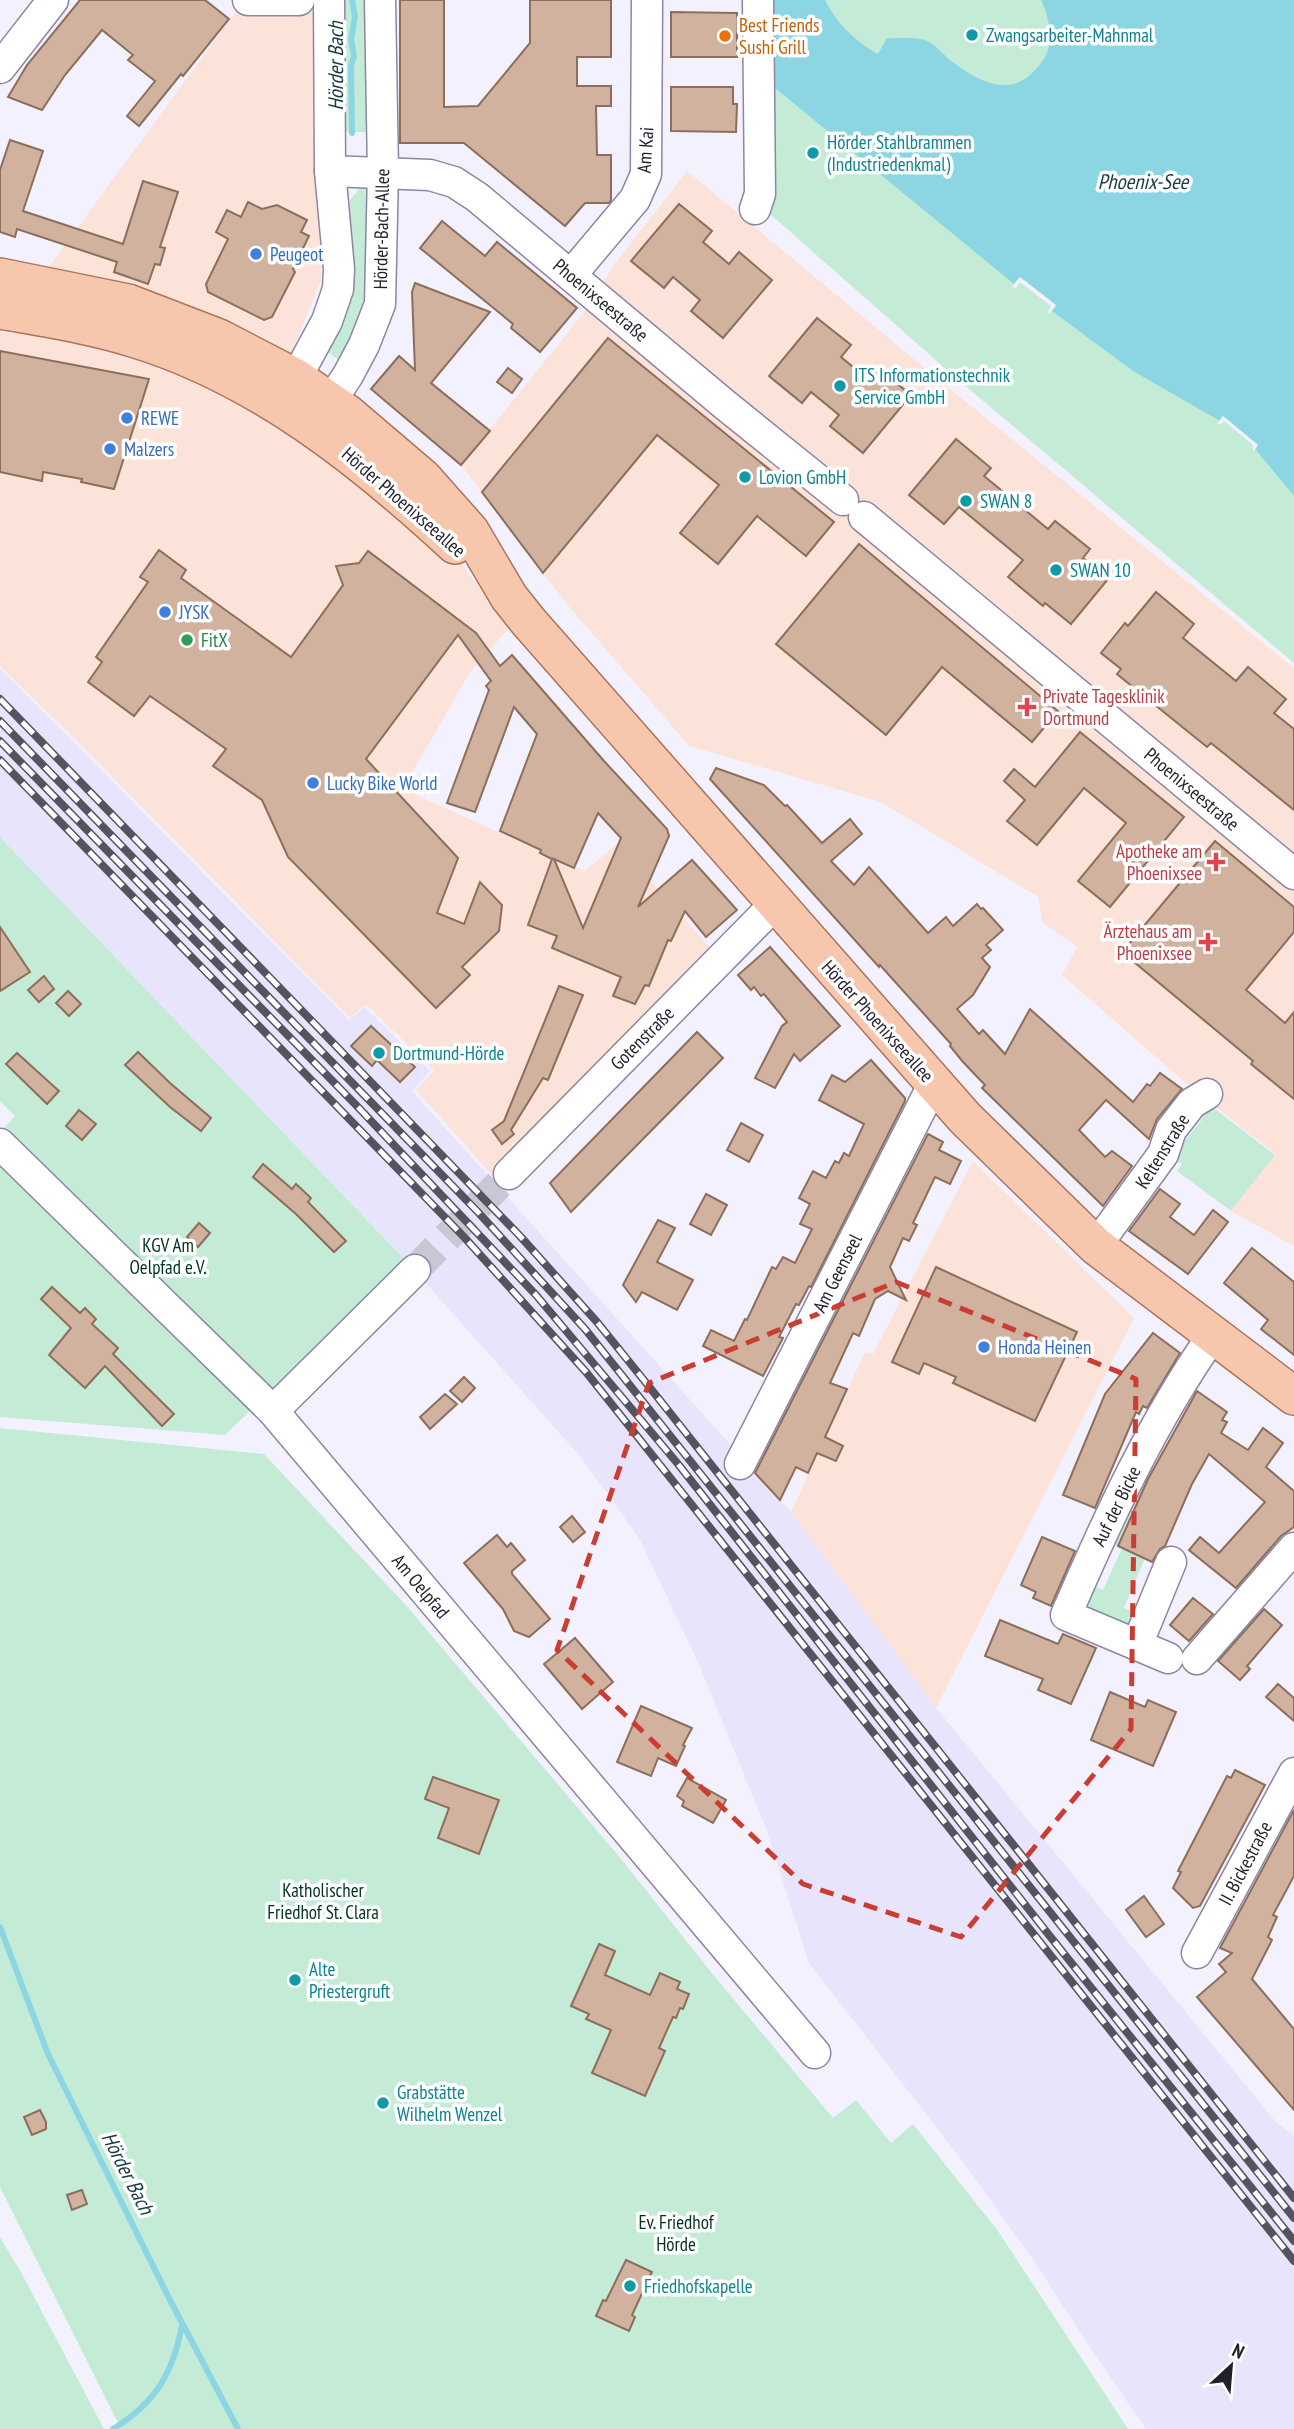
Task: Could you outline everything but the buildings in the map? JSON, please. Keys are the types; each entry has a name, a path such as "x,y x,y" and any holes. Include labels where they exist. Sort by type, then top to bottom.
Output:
{"main road":[{"name":"Hörder Phoenixseeallee","path":"0,277 128,303 219,338 296,378 331,401 399,455 423,478 470,531 509,597"},
{"name":"Hörder Phoenixseeallee","path":"0,310 143,341 232,379 293,414 337,444 420,513 509,597 565,665 965,1118 1096,1246 1294,1396"}],"street":[{"path":"0,68 53,0"},
{"path":"248,0 299,0"},
{"path":"329,0 330,171 339,269 338,289 327,321 296,378 293,414 331,401"},
{"name":"Hörder-Bach-Allee","path":"331,401 364,345 380,304 383,172 380,0"},
{"name":"Am Kai","path":"571,275 635,199 646,174 647,0"},
{"path":"753,6 748,149 763,202"},
{"name":"Phoenixseestraße","path":"330,171 429,175 454,182 477,197 1294,874"},
{"name":"Gotenstraße","path":"509,1174 775,904"},
{"name":"Am Geenseel","path":"740,1464 934,1083"},
{"name":"Keltenstraße","path":"1096,1246 1163,1154 1171,1130 1192,1103 1207,1094"},
{"name":"Am Oelpfad","path":"0,1144 273,1411 815,2053"},
{"path":"273,1411 415,1270"},
{"name":"Auf der Bicke","path":"1213,1335 1155,1426 1102,1532 1066,1615 1138,1646 1182,1659 1294,1548"},
{"path":"1138,1646 1171,1562"},
{"name":"II. Bickestraße","path":"1197,1954 1294,1773"}],"highlighted area":[{"path":"896,1282 1136,1379 1131,1729 961,1937 803,1884 557,1650 649,1383"}],"shaded area":[{"path":"237,10 321,13 321,280 277,388 459,560 509,628 470,672 403,789 585,871 618,843 718,957 498,1182 416,1090 434,1071 366,1004 350,1018 0,666 0,319 10,320"},
{"path":"687,171 1294,668 1294,1246 1231,1211 1276,1154 1196,1092 1062,975 1077,947 1043,923 1038,897 881,802 689,746 566,603 461,465 582,315 614,265"},
{"path":"0,668 349,1020 365,1007 430,1071 412,1091 791,1512 937,1709 1276,2122 1294,2136 1294,2429 1146,2429 1034,2261 961,2159 809,1963 767,1831 698,1662 639,1538 580,1456 406,1261 0,837"},
{"path":"973,1161 1134,1318 936,1708 791,1512 865,1352 873,1354"}],"green space":[{"path":"337,0 369,0 371,132 336,132"},
{"path":"742,0 1294,0 1294,663 956,378 744,191"},
{"path":"360,188 367,189 373,196 375,294 345,364 323,349 346,205"},
{"name":"KGV Am Oelpfad e.V.","path":"0,837 406,1261 225,1435 0,1417 0,1132 15,1116 0,1101"},
{"path":"1206,1102 1275,1155 1231,1211 1177,1171 1182,1164 1172,1157 1203,1118 1198,1113"},
{"path":"0,1428 264,1454 404,1603 622,1860 833,2118 856,2100 891,2143 913,2124 998,2231 1128,2429 121,2429 0,2187"},
{"path":"1139,1473 1148,1477 1119,1546 1108,1542"},
{"path":"1122,1548 1145,1558 1124,1608 1137,1614 1131,1627 1087,1613 1082,1595 1087,1583 1103,1590"},
{"path":"0,2237 23,2276 104,2429 0,2429"}],"water":[{"name":"Phoenix-See","path":"769,0 825,0 847,31 878,54 887,38 925,40 967,72 979,79 1002,85 1025,79 1048,51 1049,28 1041,0 1294,0 1294,496 1255,449 1258,445 1224,417 1220,421 1133,371 1052,311 1056,306 1019,278 1014,284 769,83"}],"pier":[{"path":"1020,277 1056,305 1049,314 1051,306 1020,282 1016,288 1012,287"},
{"path":"1223,416 1258,445 1253,452 1253,445 1224,421 1217,424"}],"waterway":[{"name":"Hörder Bach","path":"352,0 355,17 351,39 354,56 351,66 352,133"},
{"name":"Hörder Bach","path":"0,1927 48,2054 170,2300 238,2429"},
{"path":"113,2429 140,2409 160,2386 173,2358 182,2325"}],"tunnel":[{"path":"415,1270 509,1174"}],"railway":[{"path":"0,699 520,1236 597,1322 1294,2198"},
{"path":"0,721 477,1211 585,1329 1294,2218"},
{"path":"0,741 356,1105 536,1295 678,1464 1294,2241"},
{"path":"0,760 464,1237 586,1372 1294,2261"}],"place":[{"name":"Zwangsarbeiter-Mahnmal","path":"972,35"},
{"name":"Best Friends Sushi Grill","path":"725,36"},
{"name":"Hörder Stahlbrammen (Industriedenkmal)","path":"813,153"},
{"name":"Peugeot","path":"256,254"},
{"name":"ITS Informationstechnik Service GmbH","path":"840,386"},
{"name":"REWE","path":"127,418"},
{"name":"Malzers","path":"110,449"},
{"name":"Lovion GmbH","path":"745,477"},
{"name":"SWAN 8","path":"966,501"},
{"name":"SWAN 10","path":"1056,570"},
{"name":"JYSK","path":"165,612"},
{"name":"FitX","path":"187,640"},
{"name":"Private Tagesklinik Dortmund","path":"1027,707"},
{"name":"Lucky Bike World","path":"313,783"},
{"name":"Apotheke am Phoenixsee","path":"1216,862"},
{"name":"Ärztehaus am Phoenixsee","path":"1208,942"},
{"name":"Dortmund-Hörde","path":"379,1053"},
{"name":"Honda Heinen","path":"984,1347"},
{"name":"Alte Priestergruft","path":"295,1980"},
{"name":"Grabstätte Wilhelm Wenzel","path":"383,2103"},
{"name":"Friedhofskapelle","path":"630,2286"}],"park label":[{"name":"Katholischer Friedhof St. Clara","path":"323,1901"},
{"name":"Ev. Friedhof Hörde","path":"676,2233"}]}
